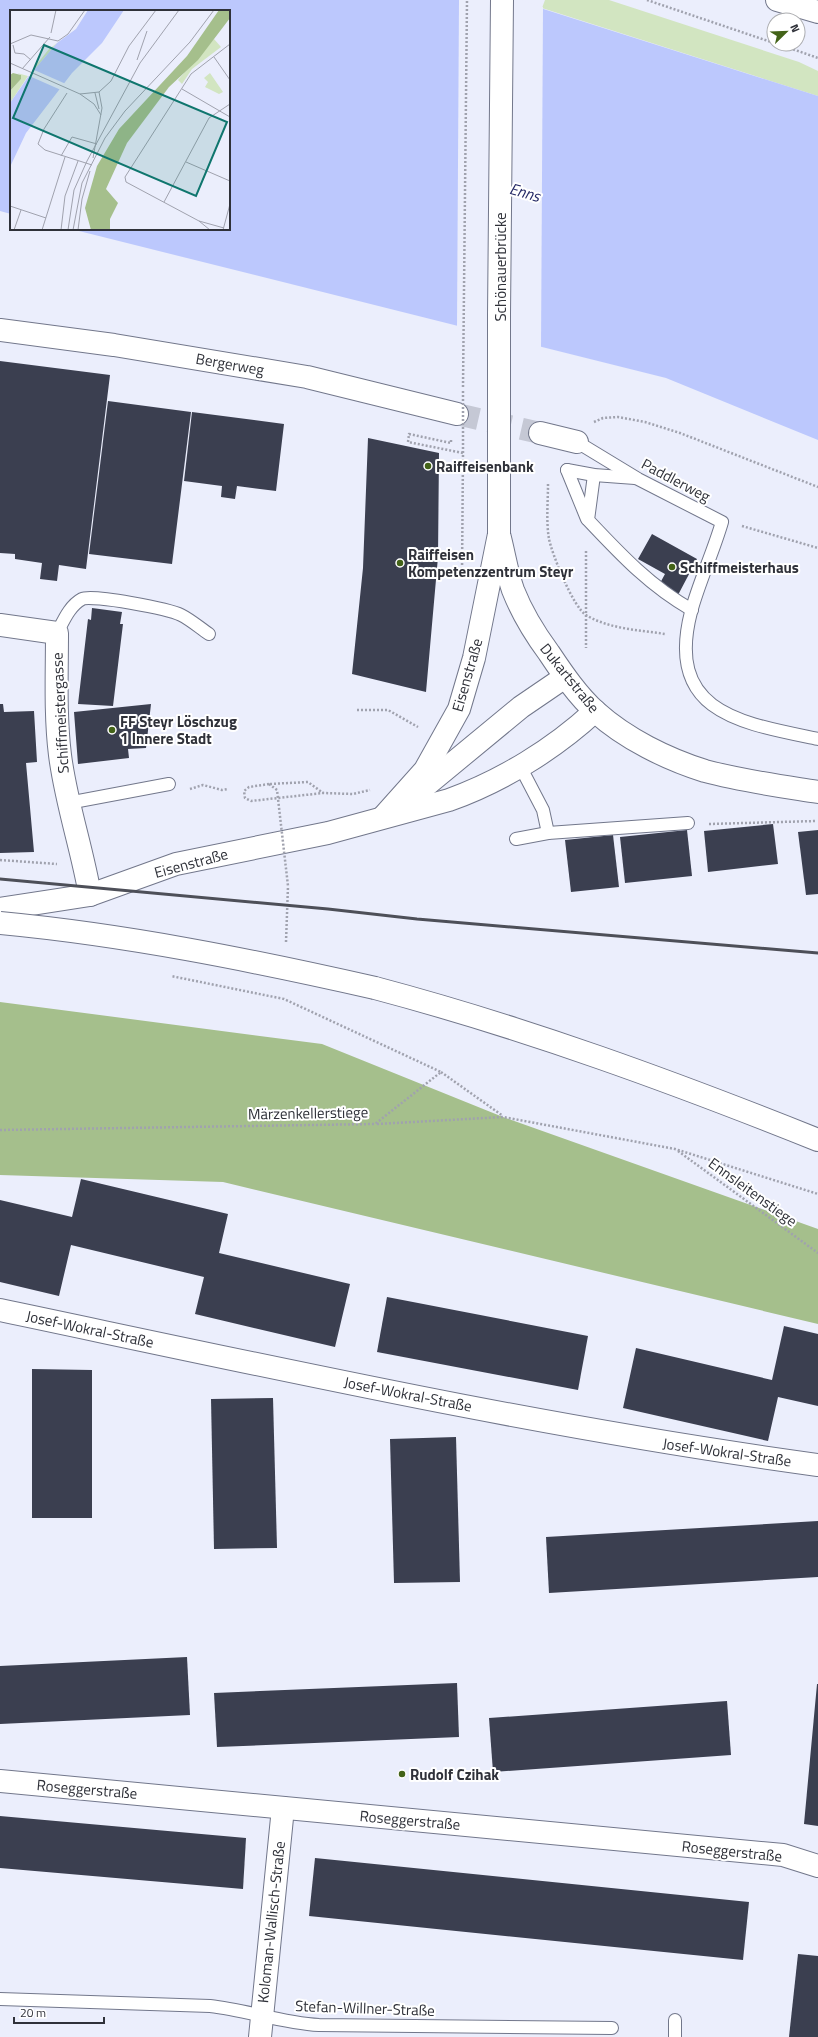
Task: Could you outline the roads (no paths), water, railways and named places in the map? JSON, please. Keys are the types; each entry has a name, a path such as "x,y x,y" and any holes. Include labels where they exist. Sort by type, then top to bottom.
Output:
{"street":[{"name":"Schönauerbrücke","path":"499,534 502,0"},
{"path":"777,0 818,12"},
{"name":"Bergerweg","path":"0,330 114,345 307,377 457,414"},
{"path":"540,433 577,442"},
{"name":"Dukartstraße","path":"499,534 513,590 523,611 541,642 566,677 595,711 638,742 670,758 705,771 818,792"},
{"name":"Eisenstraße","path":"383,817 425,770 459,709 472,665 499,534"},
{"name":"Schiffmeistergasse","path":"0,625 56,633 59,741 68,803 85,866 90,895"},
{"name":"Eisenstraße","path":"383,817 449,768 521,707 566,677"},
{"name":"Eisenstraße","path":"0,909 90,895 176,864 328,833 449,800 467,794 520,766 573,732 595,711"},
{"path":"0,923 100,935 182,948 266,963 375,988 516,1028 694,1092 818,1140"},
{"name":"Josef-Wokral-Straße","path":"0,1310 515,1415 671,1444 818,1465"},
{"name":"Roseggerstraße","path":"0,1780 783,1855 818,1866"},
{"name":"Koloman-Wallisch-Straße","path":"260,2037 283,1808"}],"lane":[{"name":"Paddlerweg","path":"577,442 638,479 722,522 692,610"},
{"path":"638,479 594,475 567,470 588,520 631,566 666,596 692,610 686,636 688,672 698,690 708,701 727,714 746,723 818,739"},
{"path":"588,520 594,475"},
{"path":"56,633 73,606 83,599 95,598 182,615 209,634"},
{"path":"520,766 543,810 548,833"},
{"path":"68,803 169,784"},
{"path":"516,839 548,833 688,823"},
{"name":"Stefan-Willner-Straße","path":"0,1999 210,2006 229,2008 294,2023 319,2025 612,2028"},
{"path":"675,2020 675,2037"}],"water":[{"name":"Enns","path":"0,0 515,0 818,96 818,440 666,378 75,230 230,230 230,10 10,10 10,214 0,211"}],"tunnel":[{"path":"457,414 540,433"}],"railway":[{"path":"0,879 328,909 417,919 818,953"}],"place":[{"name":"Raiffeisenbank","path":"428,466"},
{"name":"Raiffeisen Kompetenzzentrum Steyr","path":"400,563"},
{"name":"Schiffmeisterhaus","path":"672,567"},
{"name":"FF Steyr Löschzug 1 Innere Stadt","path":"112,730"},
{"name":"Rudolf Czihak","path":"402,1774"}]}
